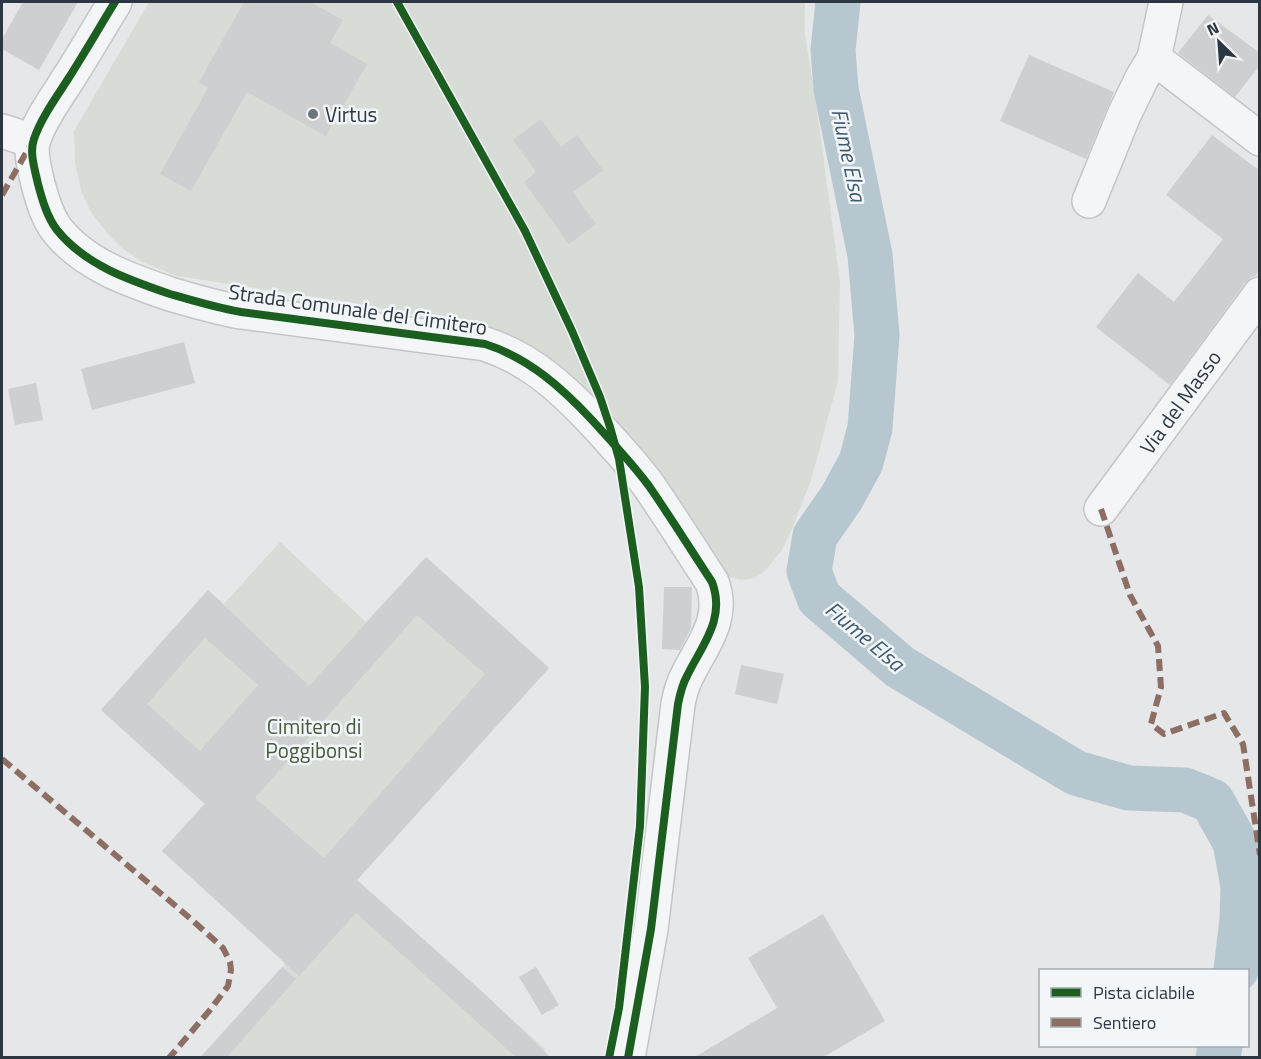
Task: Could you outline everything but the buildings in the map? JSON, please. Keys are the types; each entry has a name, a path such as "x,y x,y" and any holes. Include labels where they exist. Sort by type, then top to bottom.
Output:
{"street":[{"path":"2,131 33,141 44,118 114,2"},
{"path":"1089,201 1127,108 1155,58 1166,2"},
{"path":"1155,58 1260,139"},
{"name":"Strada Comunale del Cimitero","path":"33,141 33,159 40,190 46,209 56,228 81,253 115,273 147,286 215,307 485,344 527,362 570,398 626,458 649,486 707,575 715,591 717,608 708,637 683,683 678,704 651,929 628,1058"},
{"name":"Via del Masso","path":"1101,509 1260,294"}],"green space":[{"path":"149,2 805,2 805,35 840,282 838,381 811,480 782,550 766,570 755,578 741,580 729,577 509,339 435,319 349,302 177,276 142,262 122,248 91,212 81,191 75,161 74,131"},
{"name":"Cimitero di Poggibonsi","path":"280,542 366,622 426,557 549,668 357,880 545,1049 543,1057 200,1057 286,963 162,851 205,803 101,710 208,590 224,604"}],"waterway":[{"name":"Fiume Elsa","path":"838,2 833,50 836,89 870,255 877,335 870,428 861,462 842,497 815,536 809,571 819,598 900,667 1076,773 1129,788 1185,790 1212,801 1235,842 1243,886 1242,920 1236,969"},
{"name":"Fiume Elsa","path":"1218,1058 1220,1047"}],"marked path":[{"path":"2,195 30,146"},
{"path":"1101,509 1130,595 1158,646 1161,687 1151,724 1164,734 1224,713 1243,744 1260,855"},
{"path":"2,759 223,948 230,962 228,986 169,1058"}],"cycle path":[{"path":"115,2 45,116 33,144 34,167 45,208 53,225 68,242 94,262 124,277 170,294 214,306 241,312 485,344 516,357 544,375 569,397 629,461 649,486 712,582 716,595 714,620 684,683 678,704 651,929 628,1058"},
{"path":"397,2 525,231 600,397 619,459 639,587 645,687 640,826 619,1008 609,1058"}],"place":[{"name":"Virtus","path":"313,114"}]}
